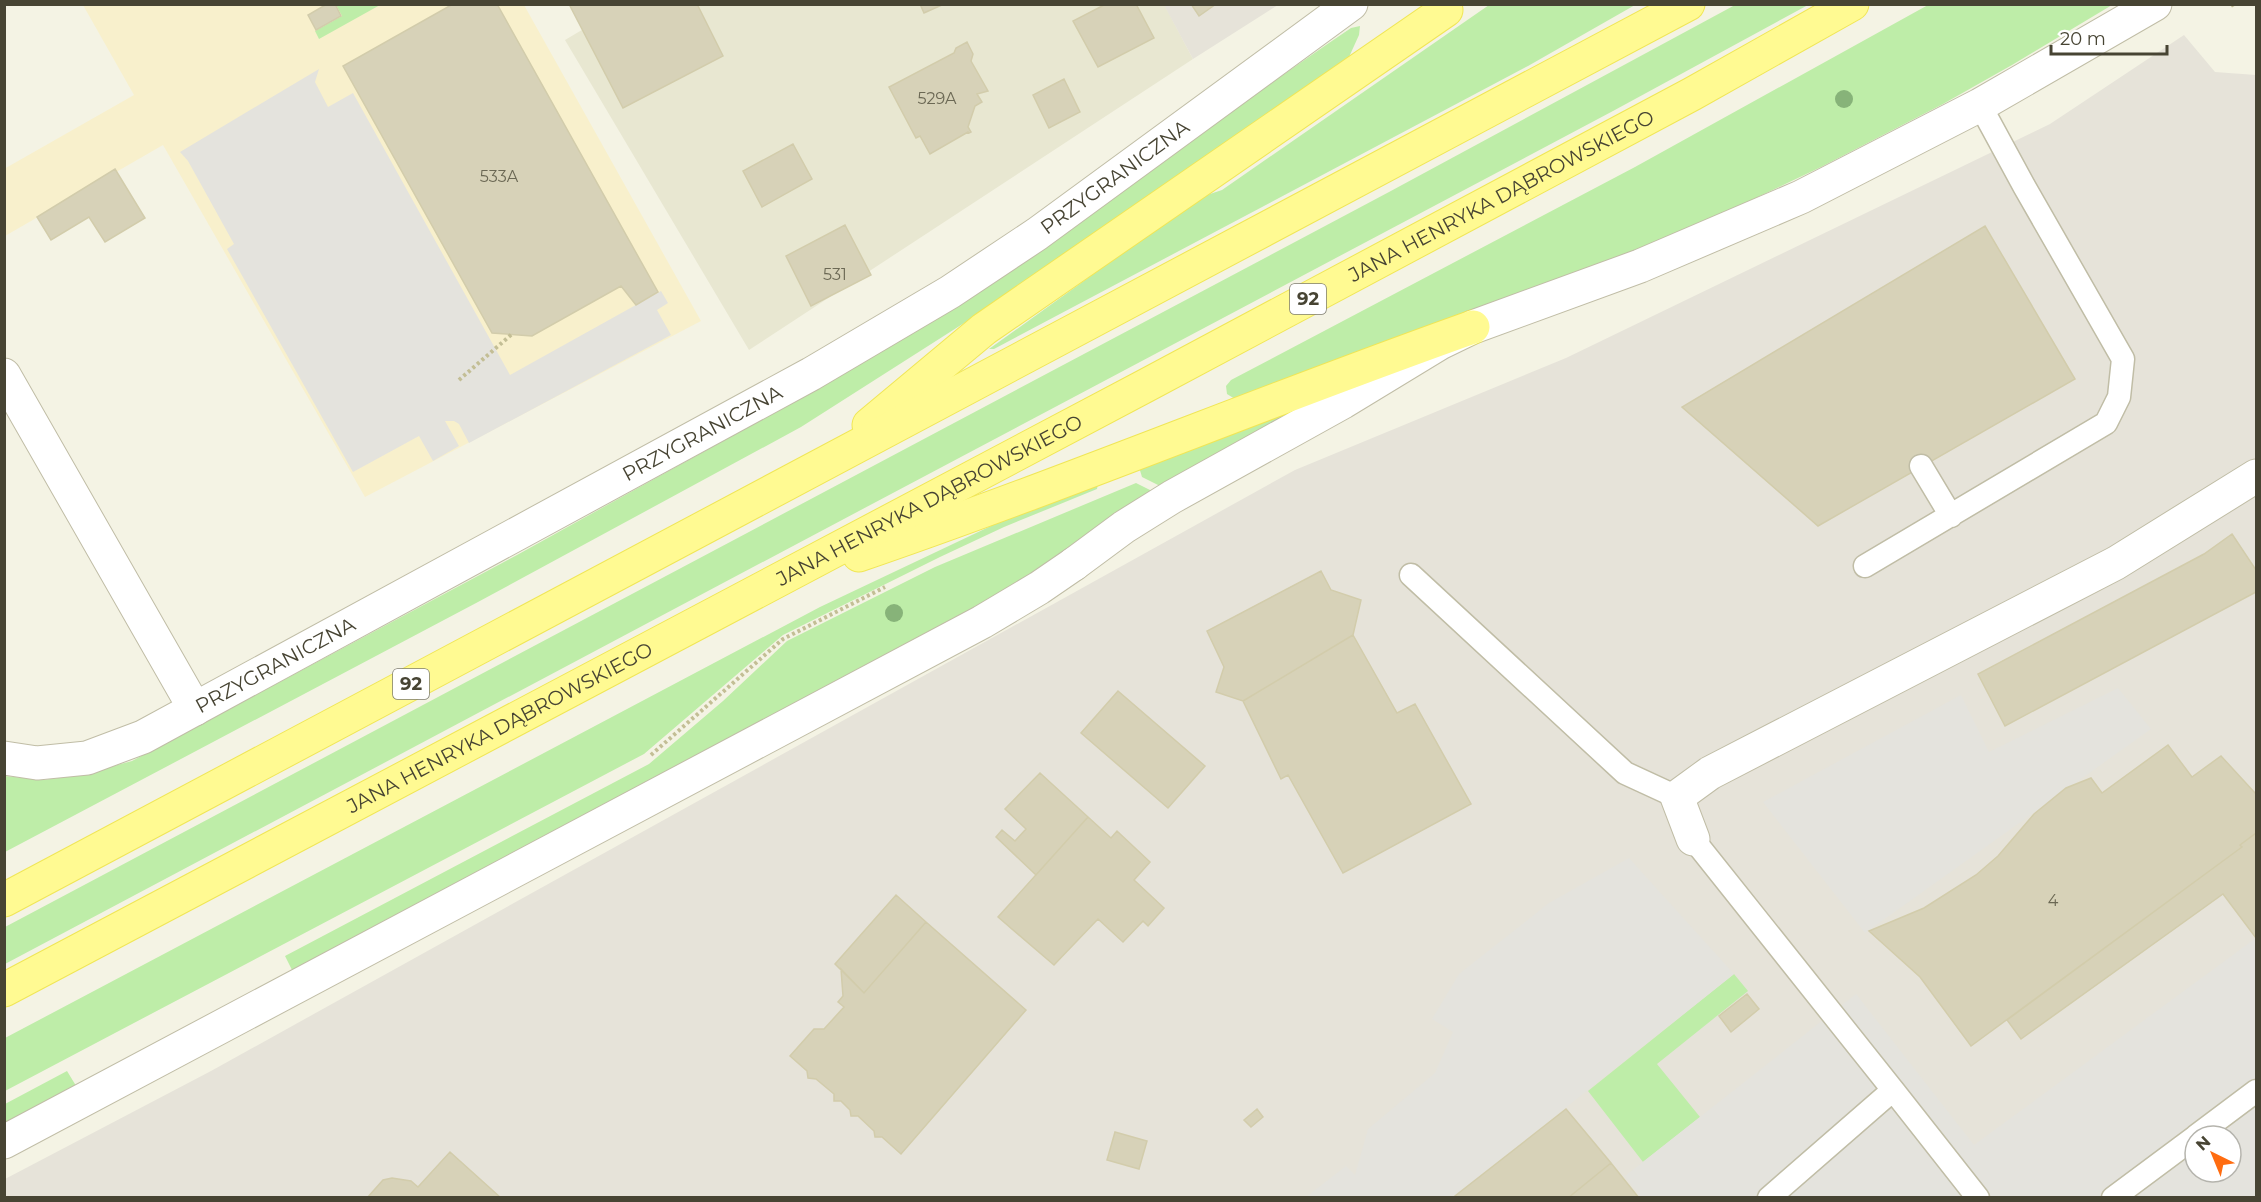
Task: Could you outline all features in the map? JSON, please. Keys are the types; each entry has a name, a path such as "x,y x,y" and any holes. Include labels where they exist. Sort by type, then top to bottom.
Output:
{"main road":[{"name":"92","path":"4,900 1688,4"},
{"name":"JANA HENRYKA DĄBROWSKIEGO","path":"4,990 1681,100 1852,4"},
{"path":"817,469 984,329 1444,6"},
{"path":"761,589 973,516 1101,465 1473,327"}],"street":[{"name":"PRZYGRANICZNA","path":"4,758 37,763 87,758 143,737 811,374 950,292 1046,228 1351,4"},
{"path":"4,1142 982,622 1039,588 1124,527 1172,497 1349,399 1440,344 1473,327 1640,266 1739,225 1842,178 1980,105 2155,4"},
{"path":"4,375 195,710"},
{"path":"1693,839 1677,797 1710,773 2116,563 2256,476"}],"lane":[{"path":"1865,566 2106,423 2120,397 2123,359 1980,105"},
{"path":"1921,466 1951,516"},
{"path":"1411,575 1625,773 1677,797"},
{"path":"1693,839 1978,1197"},
{"path":"1769,1197 1893,1090"},
{"path":"2211,1124 2256,1091"},
{"path":"2113,1197 2183,1145"}],"path":[{"path":"459,380 512,334"},
{"path":"646,759 783,639 891,584"}],"shaded area":[{"path":"1164,4 1193,59 749,350 565,40 624,5"},
{"path":"83,5 524,5 701,321 365,497 163,145 5,236 4,169 134,95"},
{"path":"1164,5 1278,5 1193,59"},
{"path":"2184,35 2215,72 2256,75 2256,1197 5,1198 5,1179 211,1071 1295,470 1566,358 2050,124"},
{"path":"319,69 315,82 328,107 353,93 510,375 661,291 668,303 657,310 671,335 469,443 459,424 454,421 445,421 459,446 433,461 419,436 353,472 227,249 234,244 188,161 180,152"},
{"path":"2118,688 2151,729 1865,933 1763,802 1961,695 1989,752"},
{"path":"1629,858 1734,974 1453,1197 1306,1197 1346,1166 1355,1175 1368,1129 1435,1073 1453,1032 1432,1019 1459,974 1549,903"},
{"path":"2256,938 2256,1197 1641,1198 1625,1176 1856,994 1974,1145"}],"green space":[{"path":"336,5 380,5 319,39 315,31 342,16"},
{"path":"1489,5 1635,5 1528,66 994,349 989,349 1201,197 1222,190"},
{"path":"1735,5 1808,5 1613,111 5,964 5,927 1389,192"},
{"path":"1928,5 2112,5 1943,104 1821,167 1682,233 1235,399 1227,394 1226,386 1231,380 1635,167"},
{"path":"1360,26 1359,35 1349,57 983,311 801,427 478,602 5,852 5,776 43,780 80,775 132,761 517,555 804,396 1234,109 1351,28"},
{"path":"1335,395 1166,489 1142,477 1139,467"},
{"path":"1136,483 1158,494 1008,593 294,974 285,956 649,764 723,701 787,641 935,567"},
{"path":"1098,484 1097,489 1004,527 783,635 644,754 5,1091 5,1038 820,607 993,525"},
{"path":"1734,974 1748,991 1657,1064 1700,1117 1643,1162 1588,1091"},
{"path":"67,1071 78,1089 5,1128 5,1104"}],"building":[{"path":"327,4 335,4 341,16 316,30 308,15"},
{"path":"453,4 497,4 658,292 636,305 621,286 532,336 492,333 343,66"},
{"path":"569,4 697,4 723,56 623,108"},
{"path":"920,4 944,4 924,13"},
{"path":"1106,4 1136,4 1154,38 1098,67 1073,21"},
{"path":"1191,4 1216,4 1199,16"},
{"path":"967,42 973,54 971,61 988,91 977,94 982,102 975,106 968,127 971,132 930,154 920,136 916,138 889,87 954,53 956,48"},
{"path":"1064,79 1080,112 1049,128 1033,95"},
{"path":"793,144 812,179 762,207 743,171"},
{"path":"115,169 145,218 105,242 89,217 51,240 37,217"},
{"path":"845,225 871,275 811,306 786,256"},
{"path":"1985,226 2075,379 1818,526 1682,407"},
{"path":"2232,534 2256,570 2256,592 2005,726 1978,674 2204,554"},
{"path":"1321,571 1331,590 1361,600 1353,635 1243,701 1216,692 1224,667 1207,631"},
{"path":"1353,635 1397,713 1415,704 1471,804 1343,873 1288,775 1281,779 1243,701"},
{"path":"1118,691 1205,766 1168,808 1081,733"},
{"path":"2168,745 2192,777 2221,756 2256,794 2256,833 2240,845 2242,847 1971,1046 1920,977 1869,931 1924,908 1976,875 1998,856 2034,814 2066,788 2091,778 2102,793"},
{"path":"1040,773 1088,817 1036,875 996,837 1002,830 1015,841 1026,829 1005,809"},
{"path":"1088,817 1111,838 1117,831 1150,862 1134,880 1164,908 1148,926 1143,921 1123,942 1098,919 1054,965 998,917"},
{"path":"2256,833 2256,938 2223,894 2021,1039 2007,1020 2242,847 2240,845"},
{"path":"896,895 926,922 864,993 835,964"},
{"path":"926,922 1026,1010 901,1154 882,1137 875,1137 874,1131 858,1116 851,1116 850,1110 841,1101 834,1101 834,1094 816,1079 808,1078 807,1071 790,1056 814,1029 824,1029 844,1007 838,1002 843,996 841,969 864,993"},
{"path":"1747,994 1759,1009 1731,1032 1719,1016"},
{"path":"1257,1109 1263,1117 1251,1127 1244,1120"},
{"path":"1566,1109 1611,1163 1568,1198 1456,1198 1455,1196"},
{"path":"1115,1132 1147,1141 1139,1169 1107,1160"},
{"path":"450,1152 501,1198 367,1198 383,1180 392,1178 411,1181 418,1187"},
{"path":"1611,1163 1639,1198 1568,1198"}]}
